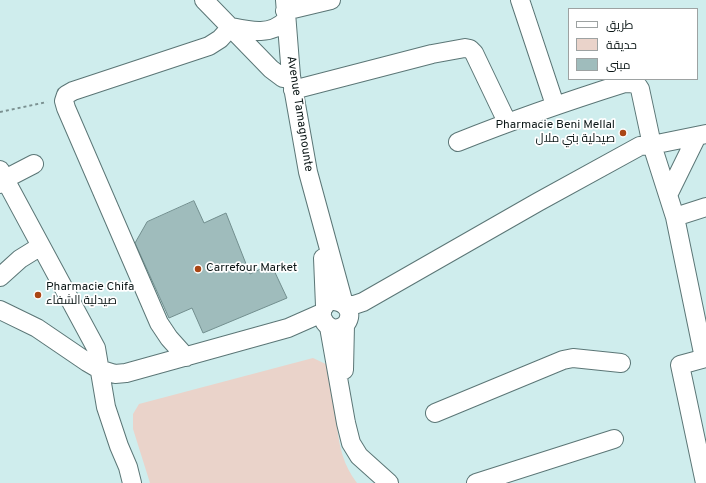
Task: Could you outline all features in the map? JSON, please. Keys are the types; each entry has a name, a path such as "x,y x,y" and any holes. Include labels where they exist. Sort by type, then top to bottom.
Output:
{"street":[{"path":"204,0 271,69 292,83 432,54 465,48 470,49 474,53 506,122"},
{"path":"231,27 254,32 269,30 280,26 285,10 331,0"},
{"path":"520,0 556,105"},
{"name":"Avenue Tamagnounte","path":"285,10 292,83 308,172 322,227 336,315 342,397 346,423 351,443 359,456 389,483"},
{"path":"186,357 169,338 159,323 64,101 66,95 72,91 209,46 220,39 231,27"},
{"path":"458,142 506,122 625,83 635,84 640,89 672,188 675,217 705,358 680,365 705,483"},
{"path":"0,310 37,328 86,362 99,369 115,374 126,373 336,315 363,302 538,202 640,146 658,144 701,135"},
{"path":"672,188 701,135"},
{"path":"34,164 2,178 41,246 96,348 106,407 119,446 128,467 132,483"},
{"path":"675,217 706,207"},
{"path":"0,277 20,259 41,246"},
{"path":"435,413 563,360 573,358 621,363"},
{"path":"476,483 614,440"}],"path":[{"path":"0,108 1,112 47,102"}],"green space":[{"path":"313,358 330,366 335,396 339,441 348,470 357,483 150,483 133,429 133,414 139,404"}],"building":[{"name":"Carrefour Market","path":"194,201 204,223 226,213 250,274 271,264 287,298 203,333 192,308 169,318 135,243 147,222"}],"place":[{"name":"Pharmacie Beni Mellal صيدلية بني ملال","path":"623,133"},
{"name":"Carrefour Market","path":"198,269"},
{"name":"Pharmacie Chifa صيدلية الشفاء","path":"38,295"}]}
